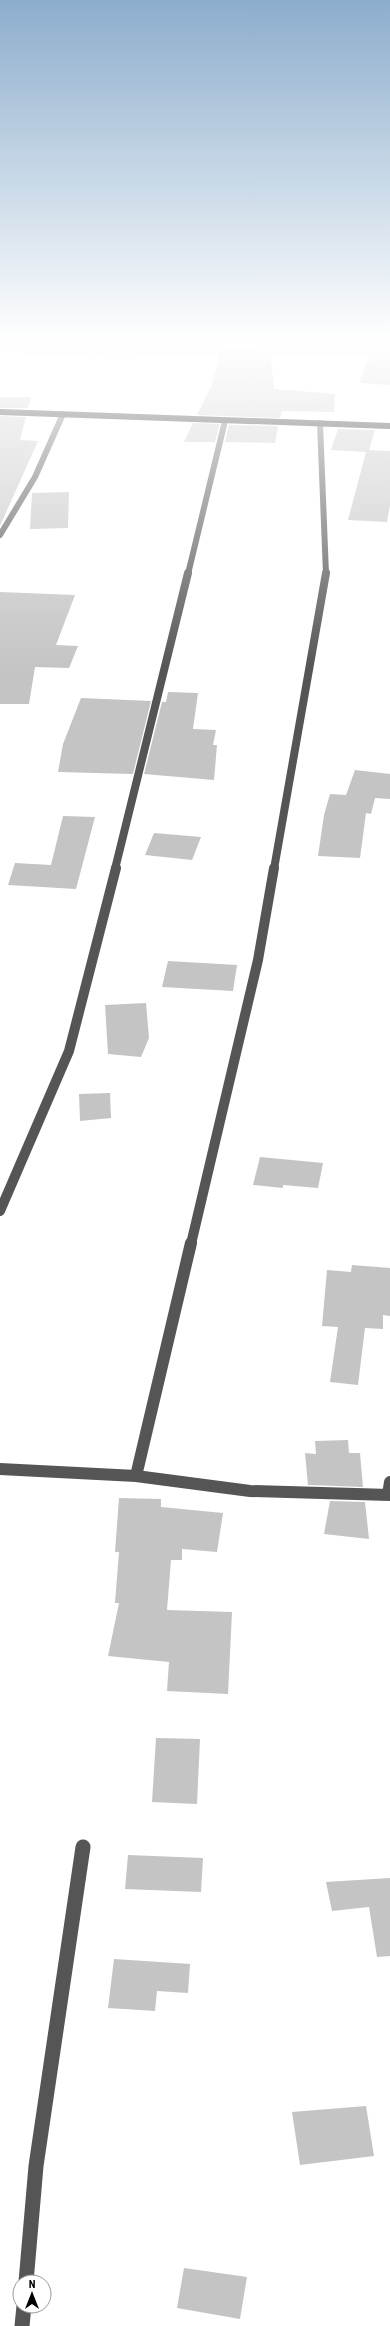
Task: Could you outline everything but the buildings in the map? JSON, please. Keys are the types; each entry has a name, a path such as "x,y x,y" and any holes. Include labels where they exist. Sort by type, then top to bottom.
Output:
{"street":[{"path":"0,535 16,514 49,451"},
{"path":"0,1211 69,1050 149,737 218,451"},
{"path":"136,1476 258,960 327,569 321,451"},
{"path":"0,1469 136,1476 250,1491 389,1495 390,1482"},
{"path":"27,2274 36,2166 83,1847"},
{"path":"22,2326 23,2314"}]}
